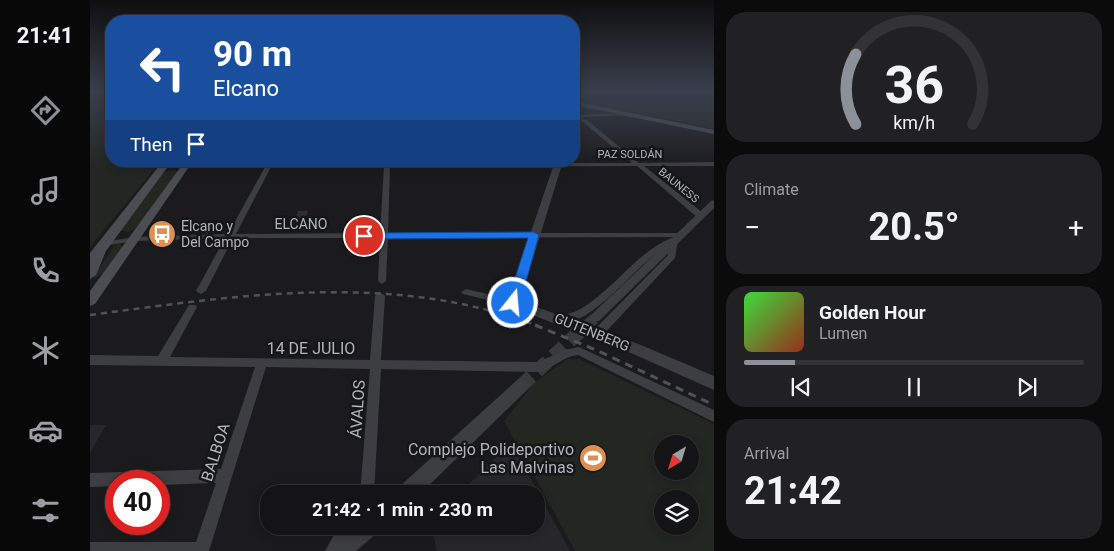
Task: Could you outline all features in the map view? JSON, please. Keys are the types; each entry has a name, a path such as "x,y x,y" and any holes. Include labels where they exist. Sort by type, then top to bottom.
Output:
{"main road":[{"path":"646,118 714,132"},
{"path":"90,260 164,167"},
{"path":"90,301 185,167"},
{"path":"115,230 117,234 138,234"},
{"path":"90,275 98,261 103,246"},
{"path":"90,285 107,276"}],"street":[{"name":"BAUNESS","path":"580,119 700,215"},
{"name":"PAZ SOLDÁN","path":"580,163 714,164"},
{"path":"201,291 268,167"},
{"path":"382,282 387,167"},
{"path":"513,303 557,167"},
{"path":"595,318 714,203"},
{"name":"ELCANO","path":"103,246 138,234 230,236 534,235 676,238"},
{"path":"560,319 568,319 584,312 655,249 676,238"},
{"path":"596,335 672,256 676,238"},
{"name":"GUTENBERG","path":"466,292 513,303 560,319 714,383"},
{"name":"ÁVALOS","path":"368,485 380,296"},
{"path":"161,362 192,308"},
{"name":"14 DE JULIO","path":"90,360 533,367 546,366 569,352 586,353"},
{"name":"GUTENBERG","path":"586,353 714,416"},
{"name":"BALBOA","path":"201,550 262,364"},
{"path":"416,485 521,386"},
{"path":"90,480 226,476"},
{"path":"333,551 343,535"},
{"path":"341,551 360,535"},
{"path":"90,550 201,550"}],"shaded area":[{"path":"90,118 105,118 105,167 156,167 90,247"},
{"path":"660,118 714,118 714,129"},
{"path":"174,170 178,172 137,228 128,232 120,230 163,172"},
{"path":"120,244 123,248 108,270 95,278 93,277 115,245"},
{"name":"Complejo Polideportivo Las Malvinas","path":"568,359 579,359 714,424 714,551 575,551 545,496 545,485 539,485 504,421 534,383"},
{"path":"90,425 106,425 90,453"},
{"path":"511,442 534,485 468,485"},
{"path":"545,505 570,551 437,551 433,535 545,535"}],"building":[{"path":"298,211 308,211 301,231 291,231"}],"tunnel":[{"path":"586,326 595,318"},
{"path":"521,386 587,325"}],"railway":[{"path":"90,315 259,295 316,292 372,293 428,298 483,309 536,325"},
{"path":"536,325 596,350 714,405"}],"place":[{"name":"Elcano y Del Campo","path":"162,234"},
{"name":"Complejo Polideportivo Las Malvinas","path":"593,458"}],"route":[{"path":"364,236 534,235 513,303"}]}
